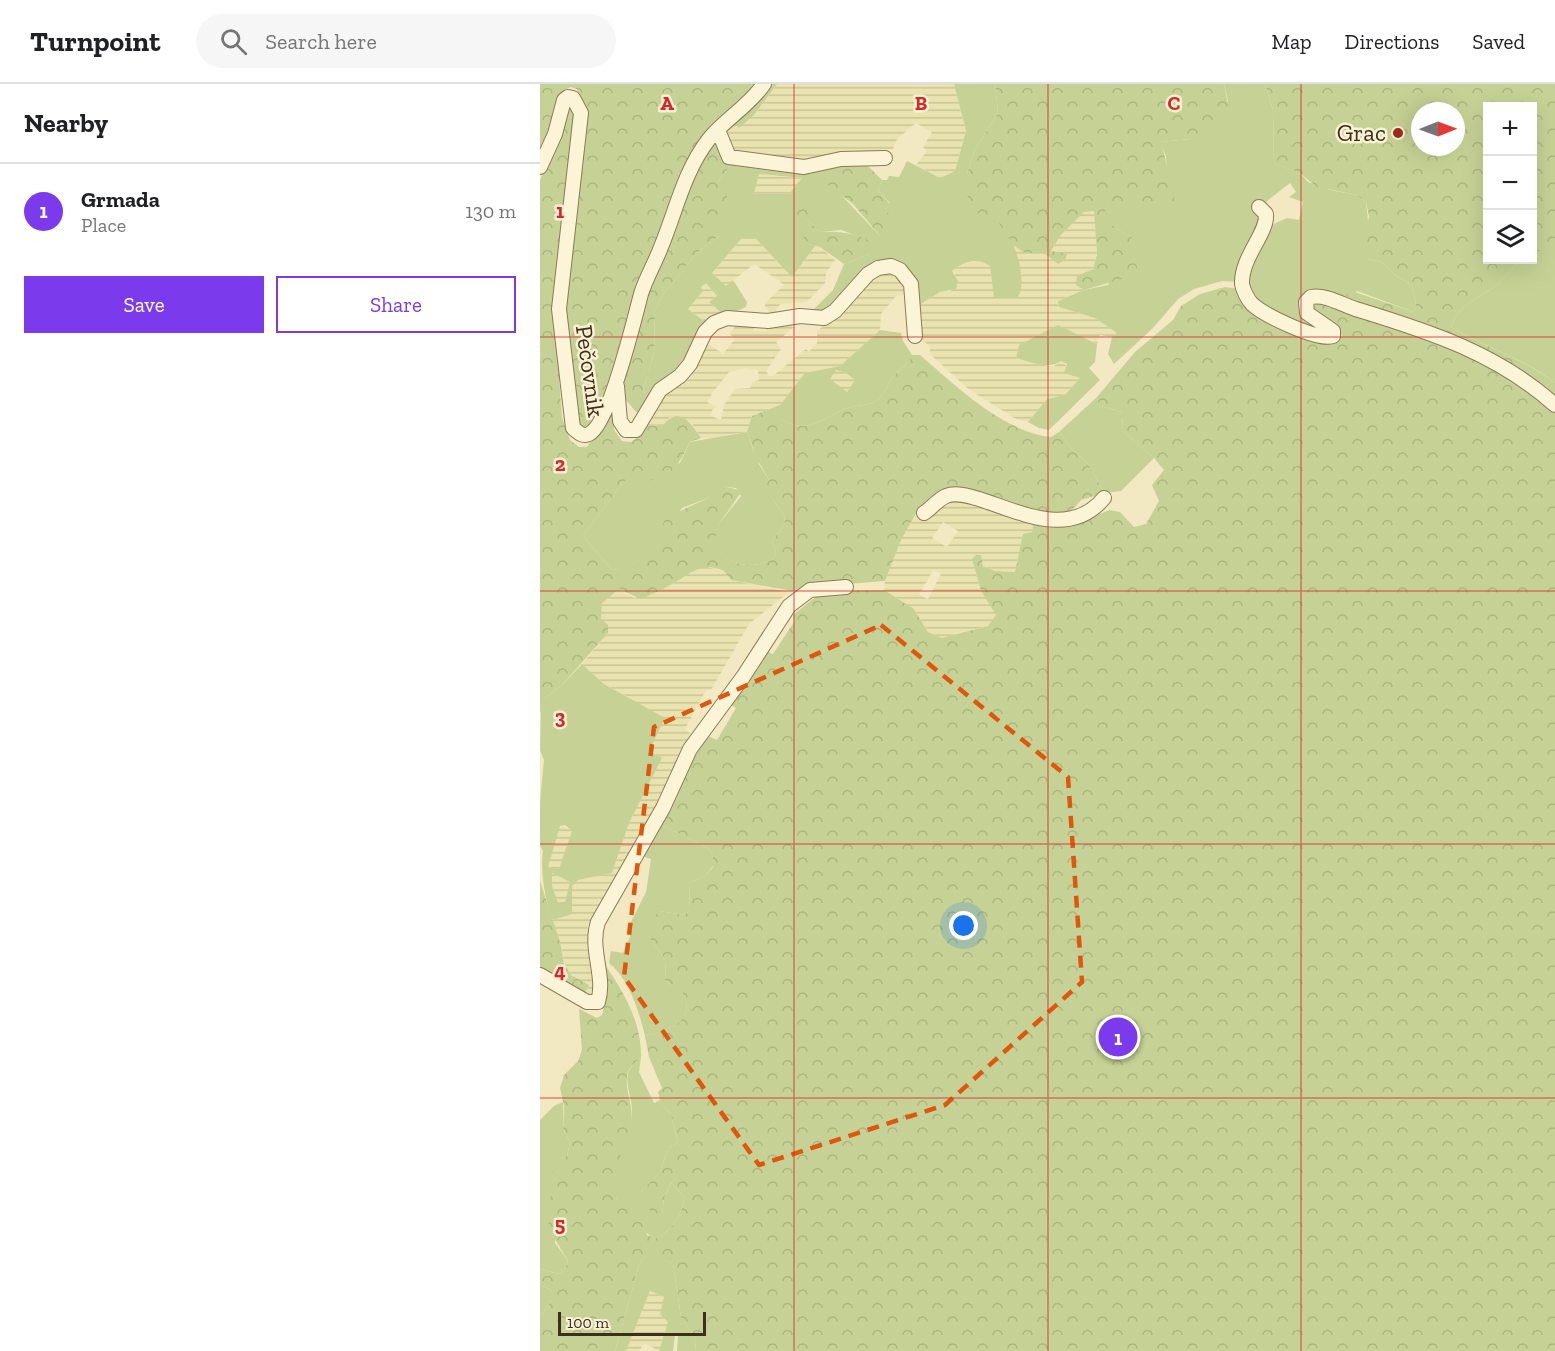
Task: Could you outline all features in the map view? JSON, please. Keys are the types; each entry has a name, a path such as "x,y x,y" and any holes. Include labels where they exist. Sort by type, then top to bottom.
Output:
{"street":[{"name":"Pečovnik","path":"540,167 555,134 564,100 568,97 573,98 581,113 559,309 573,428 581,435 588,435 594,430 616,381 642,290 662,246 680,192 700,151 718,130 752,100 764,84"},
{"path":"718,130 729,157 804,167 841,159 885,158"},
{"path":"1259,207 1266,214 1267,220 1254,242 1243,271 1242,286 1254,306 1308,334 1328,338 1333,336 1333,332 1307,313 1306,302 1311,297 1330,299 1436,333 1494,360 1555,405"},
{"path":"616,381 620,421 626,430 636,430 660,390 680,376 690,364 705,332 714,323 739,318 768,321 800,316 824,318 835,311 868,274 878,268 891,266 900,270 911,284 915,336"},
{"path":"924,513 947,495 964,495 1038,519 1056,520 1094,511 1104,498"},
{"path":"540,975 587,1002 598,1002 600,979 594,936 598,922 663,808 690,749 743,676 789,606 810,590 846,587"}],"highlighted area":[{"path":"881,625 1068,777 1082,982 945,1105 759,1165 624,977 654,727"}],"shaded area":[{"path":"777,84 954,84 966,131 955,171 940,178 916,165 927,151 923,147 932,132 916,123 897,139 893,149 883,150 879,157 812,158 806,159 807,166 734,158 723,132 734,122 754,115"},
{"path":"759,174 803,178 789,194 754,194"},
{"path":"1084,211 1094,211 1097,255 1093,268 1077,285 1084,290 1058,301 1059,307 1095,318 1118,333 1112,337 1100,335 1097,344 1085,337 1019,345 1016,358 1048,366 1054,366 1061,361 1080,378 1065,395 1047,399 1028,422 1014,418 967,388 930,354 930,347 913,331 914,308 940,292 951,291 955,274 952,271 961,263 983,261 1022,276 1013,245 1025,253 1045,254 1051,260 1050,251 1060,236"},
{"path":"742,238 756,239 792,277 815,246 820,247 835,260 826,273 825,283 811,298 806,302 780,304 773,315 765,307 765,303 784,285 778,280 754,264 726,286 712,273"},
{"path":"893,270 905,281 905,294 896,296 881,314 880,330 840,366 805,373 780,405 752,416 747,432 725,435 721,438 701,438 691,422 670,417 663,425 644,426 661,394 703,340 723,354 735,339 730,334 738,321 754,323 754,331 766,331 766,325 799,323 776,342 781,349 766,371 769,376 773,376 806,349 809,352 817,343 817,332 871,275","holes":["745,368 758,370 759,380 752,382 750,388 735,389 724,405 721,420 711,416 712,410 717,407 707,402 729,372"]},
{"path":"706,283 717,296 709,302 725,316 708,324 688,309 703,291 701,287"},
{"path":"835,370 846,373 855,380 847,393 830,379"},
{"path":"939,500 958,501 1033,525 1032,532 1021,543 1015,572 995,571 983,566 981,555 975,570 981,591 997,615 988,626 942,638 928,632 914,609 884,590 885,581 901,539 919,511","holes":["943,522 958,531 947,547 932,538","933,570 941,574 928,599 919,595"]},
{"path":"702,566 724,571 731,580 789,592 749,624 711,690 706,690 685,729 694,737 653,822 647,822 635,843 636,848 595,923 587,923 597,997 584,996 589,985 571,975 564,964 553,920 572,914 572,886 578,880 612,873 629,823 662,758 648,751 630,698 604,684 582,664 608,633 601,620 602,603 611,593 619,589 634,598 673,584 690,571"},
{"path":"560,825 573,831 559,870 547,867"},
{"path":"552,873 570,882 565,903 558,902 552,886"},
{"path":"650,1291 664,1297 668,1322 659,1351 644,1343 639,1351 626,1351"}],"green space":[{"path":"540,84 760,84 704,138 686,161 666,212 610,380 589,427 584,431 579,428 564,312 583,108 577,89 571,87 564,90 558,99 540,161"},
{"path":"769,84 777,84 754,115 739,128 734,122"},
{"path":"954,84 995,84 998,113 974,151 967,174 975,212 997,220 1009,235 1014,246 1022,281 1021,291 1017,298 994,298 990,266 971,261 952,271 958,281 956,289 940,292 914,308 914,297 890,263 827,314 818,316 814,309 833,290 844,264 870,254 871,241 841,230 820,232 807,219 803,203 808,244 815,246 792,277 756,239 742,238 712,273 726,286 733,280 747,302 746,307 725,316 709,302 717,296 706,283 701,287 703,291 688,309 708,324 687,363 653,395 643,392 654,353 655,311 664,293 698,252 719,236 718,182 732,163 837,164 843,197 880,236 885,209 890,203 878,191 882,180 887,180 889,176 899,177 907,161 940,178 955,171 966,131","holes":["759,174 802,178 789,194 754,194"]},
{"path":"995,84 1224,84 1229,110 1224,117 1190,139 1161,142 1175,200 1169,206 1154,202 1109,202 1105,210 1112,224 1132,237 1136,244 1137,269 1129,277 1084,290 1076,285 1077,276 1093,269 1097,255 1094,211 1084,212 1060,236 1051,251 1067,254 1065,260 1058,264 1045,254 1025,253 1013,245 997,220 975,212 968,206 967,174 974,151 998,113"},
{"path":"1224,84 1265,84 1273,110 1274,163 1301,174 1308,182 1330,190 1357,195 1366,202 1369,230 1363,248 1369,259 1382,262 1396,276 1412,285 1416,303 1414,312 1357,291 1324,334 1253,301 1244,278 1267,227 1287,218 1299,220 1303,202 1289,197 1296,192 1290,183 1268,200 1261,212 1259,211 1257,216 1263,224 1239,282 1222,281 1194,289 1178,299 1153,328 1114,364 1108,354 1112,337 1117,333 1095,318 1059,307 1058,301 1084,290 1108,285 1132,237 1115,227 1104,210 1109,202 1154,202 1169,205 1166,156 1160,142 1190,139 1228,101"},
{"path":"1265,84 1555,84 1555,248 1537,251 1537,102 1483,102 1483,264 1517,264 1495,286 1462,309 1451,327 1543,374 1555,383 1555,401 1531,381 1342,302 1349,290 1414,312 1416,303 1412,285 1396,276 1382,262 1369,259 1365,254 1363,248 1369,216 1366,202 1357,195 1317,187 1301,174 1274,163 1273,110"},
{"path":"568,105 573,105 575,110 554,310 562,418 570,440 579,447 587,447 614,404 614,430 622,441 631,442 638,437 644,426 663,425 675,416 685,418 701,438 690,442 676,466 666,474 640,483 635,478 624,481 583,536 612,570 632,565 640,560 653,546 665,518 708,498 719,485 742,491 719,524 714,545 726,558 741,564 757,564 773,559 776,553 772,541 784,525 785,517 773,499 760,493 769,480 760,464 750,456 754,451 747,432 752,416 780,405 780,418 798,426 807,426 848,408 873,403 882,396 894,375 912,355 920,355 964,393 1015,426 1051,437 1059,432 1072,449 1089,465 1104,493 1081,500 1066,517 966,498 921,505 901,540 885,581 823,586 804,593 731,580 724,571 709,567 697,570 641,599 619,589 602,603 601,619 608,625 608,633 561,686 545,698 540,713 540,180 559,139"},
{"path":"716,140 732,163 718,182 731,203 719,236 698,252 664,293 655,311 654,353 643,392 653,395 643,413 636,412 622,395 621,381 645,293 699,163"},
{"path":"864,162 882,180 878,191 890,204 885,209 892,222 887,235 880,236 853,204 824,182 826,175 834,167 845,163"},
{"path":"804,203 809,212 807,219 820,232 846,233 871,241 874,247 870,254 844,264 820,247 808,244 790,216 795,206"},
{"path":"1544,247 1555,248 1555,383 1517,360 1451,327 1467,304 1495,286 1517,264 1537,264 1537,250"},
{"path":"1225,287 1239,289 1250,309 1330,341 1342,336 1339,330 1311,313 1313,300 1472,353 1555,407 1555,1351 695,1351 696,1339 681,1317 673,1263 649,1256 643,1258 639,1265 615,1351 540,1351 540,1317 552,1300 552,1291 540,1284 540,1269 559,1274 564,1271 568,1261 548,1228 553,1167 557,1160 567,1156 570,1142 563,1129 564,1106 560,1088 564,1075 578,1061 582,1050 579,1009 597,1018 602,1015 605,1005 601,959 616,982 634,1018 641,1058 632,1066 627,1076 632,1116 629,1134 617,1166 615,1185 617,1199 639,1219 647,1235 656,1238 671,1227 684,1203 685,1197 671,1183 664,1198 662,1216 649,1210 641,1192 660,1172 669,1147 678,1143 671,1115 660,1100 658,1092 662,1088 649,1057 645,1036 673,1027 685,1016 687,1008 680,988 671,986 665,980 666,960 649,937 648,922 660,911 684,915 690,910 689,883 705,876 713,867 713,855 708,848 659,824 704,734 717,740 736,708 728,703 762,649 773,654 794,622 793,615 823,591 884,590 914,609 928,632 942,638 988,626 996,615 981,591 972,559 976,555 981,555 983,566 995,571 1015,572 1023,534 1032,532 1033,525 1051,528 1071,525 1110,510 1120,512 1134,527 1146,524 1159,501 1152,485 1164,470 1154,458 1123,431 1122,412 1100,406 1096,398 1135,352 1173,320 1181,306 1200,294"},
{"path":"1058,325 1097,344 1095,362 1089,368 1100,380 1049,430 1028,422 1047,399 1065,395 1080,378 1064,373 1067,364 1061,361 1045,365 1016,358 1019,345"},
{"path":"880,330 901,333 912,355 894,375 882,396 876,401 848,408 807,426 798,426 780,418 780,405 805,373 840,366","holes":["836,370 846,373 855,380 847,392 830,379"]},
{"path":"1096,398 1100,406 1122,412 1123,431 1154,458 1121,491 1104,493 1089,465 1072,449 1059,432"},
{"path":"747,432 757,461 769,480 773,499 785,517 784,525 772,541 776,553 773,559 757,564 741,564 726,558 713,545 719,524 741,496 736,488 719,486 708,498 682,508 645,557 625,569 612,570 583,536 624,481 680,463 690,442"},
{"path":"582,664 604,684 665,718 649,751 662,758 629,823 612,873 578,880 572,886 572,914 553,920 546,895 542,867 543,851 540,846 540,802 544,760 540,750 541,704","holes":["565,825 572,831 559,869 548,867 560,826","552,873 570,882 565,902 558,902 552,886"]},
{"path":"659,824 708,848 713,855 713,866 705,876 689,883 690,910 684,915 660,911 649,937 666,960 665,980 671,986 680,987 687,1008 680,1022 673,1027 645,1036 628,987 609,963 611,951 623,953 630,937 630,924 646,892 651,859 642,856"},
{"path":"540,881 560,942 564,964 571,975 589,985 584,996 540,971"},
{"path":"641,1058 639,1072 654,1103 660,1100 671,1115 678,1143 669,1147 660,1172 641,1192 662,1215 664,1198 671,1183 685,1197 675,1221 667,1231 656,1238 642,1228 618,1200 613,1180 631,1122 629,1070"},
{"path":"563,1102 563,1129 570,1142 567,1156 557,1160 555,1243 568,1261 564,1271 559,1274 540,1269 540,1120 554,1106"},
{"path":"649,1255 673,1263 681,1317 696,1339 695,1351 677,1351 678,1335 675,1335 673,1351 659,1351 668,1322 660,1314 664,1297 650,1291 626,1351 615,1351 639,1265 643,1258"},
{"path":"540,1284 552,1291 552,1300 540,1317"}],"place":[{"name":"Grac","path":"1398,133"},
{"name":"Grmada","path":"1118,1037"}]}
